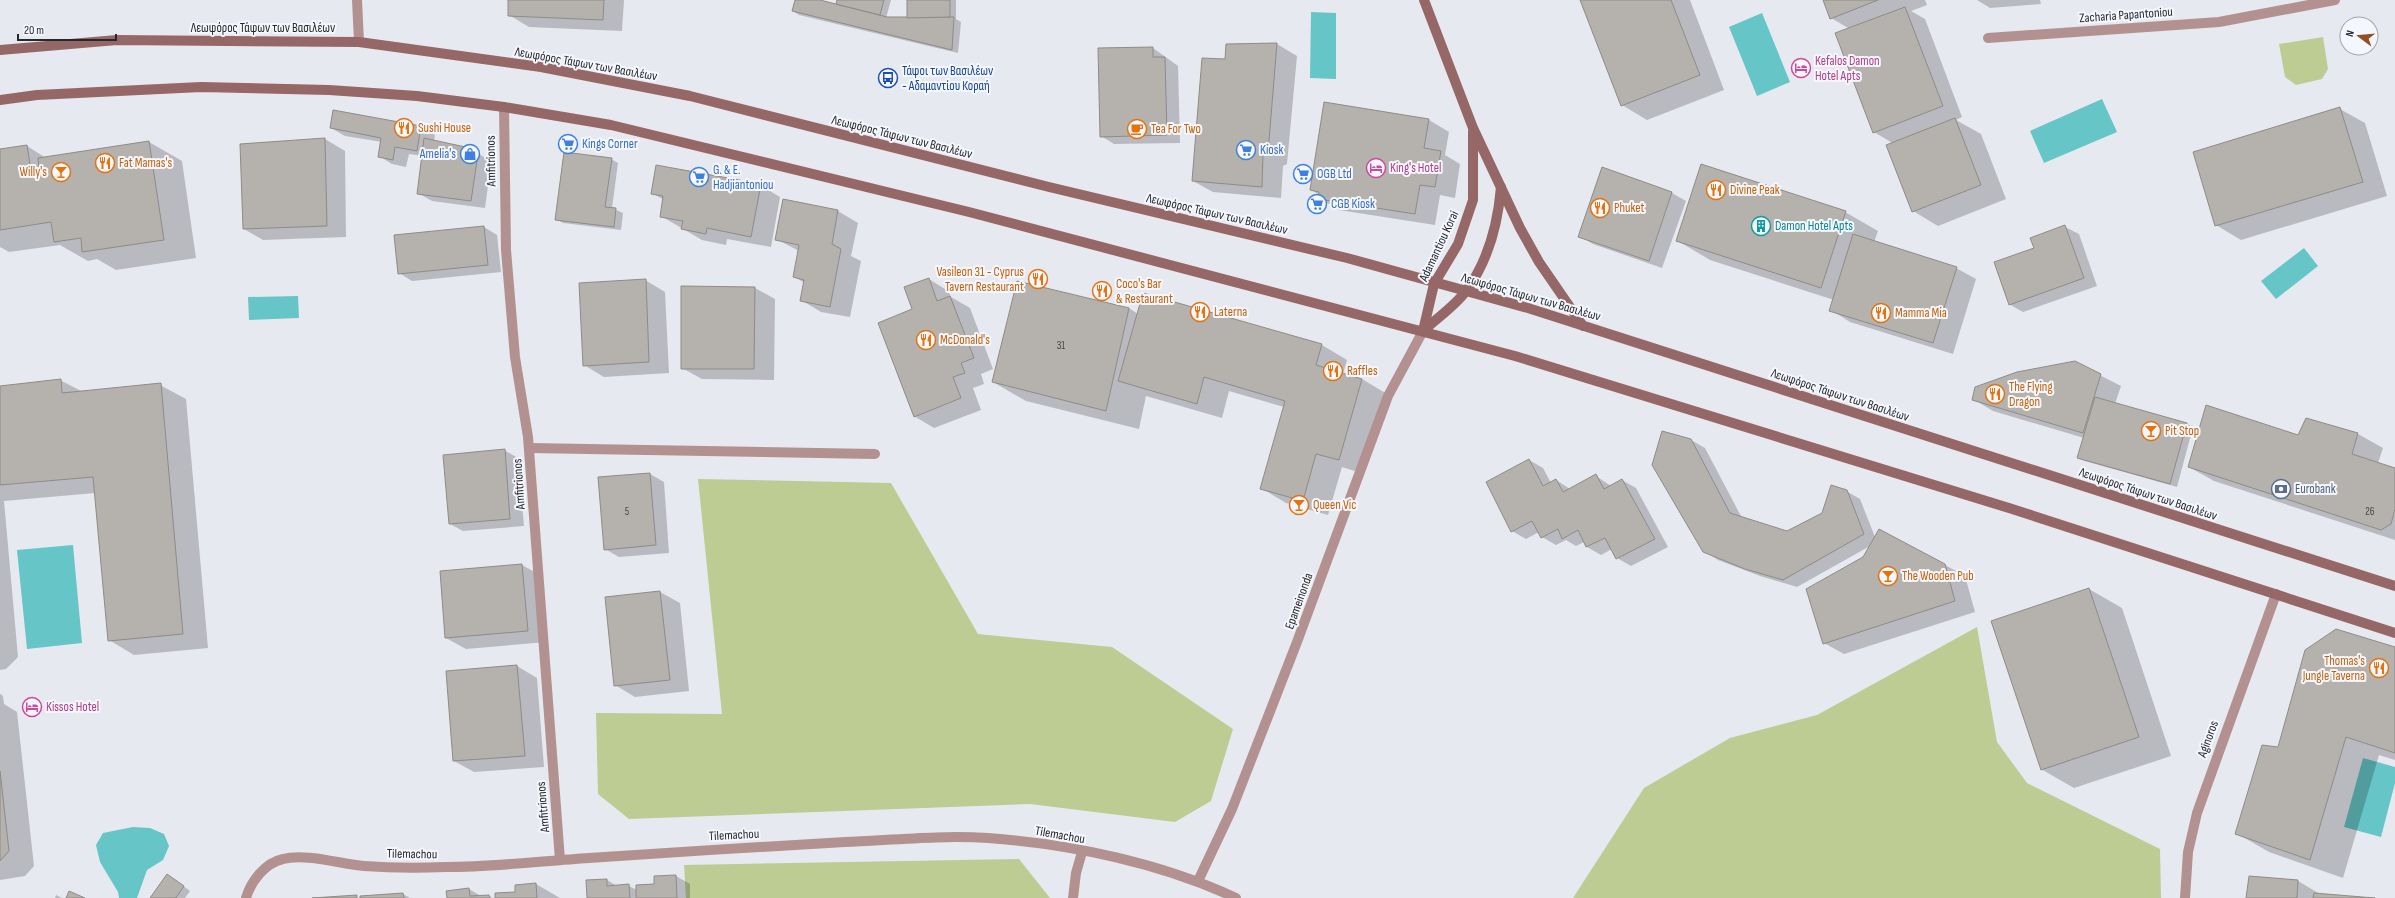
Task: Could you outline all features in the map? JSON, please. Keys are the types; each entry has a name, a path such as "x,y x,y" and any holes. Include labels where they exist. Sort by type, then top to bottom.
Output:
{"main road":[{"name":"Adamantiou Korai","path":"1424,0 1473,128 1532,250 1583,326"},
{"name":"Λεωφόρος Τάφων των Βασιλέων","path":"0,50 117,40 360,42 541,67 690,96 1041,185 1340,257 1465,292 1583,326 2395,586"},
{"path":"0,100 37,95 111,90 201,87 266,87 417,96 504,107 612,125 868,188 1515,356 1865,463 2395,633"},
{"name":"Adamantiou Korai","path":"1423,331 1434,284 1458,244 1473,200 1473,128"},
{"path":"1423,331 1465,292 1488,250 1499,207 1501,185"}],"street":[{"path":"357,0 360,42"},
{"name":"Zacharia Papantoniou","path":"1988,38 2219,22 2306,2 2335,0"},
{"name":"Amfitrionos","path":"504,107 507,258 515,357 529,448 560,860"},
{"name":"Epameinonda","path":"1198,881 1235,802 1300,635 1388,396 1423,331"},
{"path":"529,448 875,454"},
{"name":"Aginoros","path":"2184,898 2188,852 2196,813 2276,594"},
{"name":"Tilemachou","path":"246,898 249,888 256,878 268,867 281,859 294,857 363,866 402,868 464,867 730,848 976,838 1017,840 1153,867 1198,881 1236,898"},
{"path":"1073,898 1076,873 1082,852"}],"green space":[{"path":"2323,37 2328,69 2322,79 2296,85 2285,77 2279,44"},
{"path":"698,479 891,483 978,634 1112,647 1233,729 1211,801 1175,822 1030,804 629,819 598,794 596,713 722,714"},
{"path":"1977,627 1997,742 2027,783 2160,849 2161,898 1573,898 1644,788 1730,738 1817,715"},
{"path":"1019,859 1050,898 686,898 684,865"}],"water":[{"path":"1311,12 1336,13 1336,79 1310,78"},
{"path":"1762,13 1790,82 1757,96 1729,27"},
{"path":"2102,99 2117,132 2044,163 2030,131"},
{"path":"2304,248 2318,266 2276,299 2261,281"},
{"path":"298,296 299,318 249,320 248,297"},
{"path":"73,545 82,643 27,649 17,550"},
{"path":"2363,758 2395,767 2395,783 2381,837 2344,827"},
{"path":"133,827 150,828 164,834 169,846 163,860 147,870 137,898 119,898 118,892 100,862 96,845 103,833"}],"building":[{"path":"508,0 604,0 603,20 508,16"},
{"path":"795,0 820,0 887,17 954,17 952,50 792,11"},
{"path":"837,0 884,0 880,15 836,4"},
{"path":"907,0 950,0 950,17 907,18"},
{"path":"1580,0 1671,0 1700,75 1621,106"},
{"path":"1823,0 1878,0 1830,19"},
{"path":"1905,7 1943,106 1873,133 1835,33"},
{"path":"1277,43 1268,153 1263,154 1262,187 1192,181 1202,58 1225,59 1226,44"},
{"path":"1153,47 1153,57 1165,57 1167,135 1100,137 1098,48"},
{"name":"King's Hotel","path":"1324,102 1429,119 1424,148 1441,151 1435,187 1420,185 1415,214 1318,199 1319,192 1310,190"},
{"path":"2340,107 2363,182 2215,226 2193,152"},
{"path":"333,110 421,126 417,151 395,147 393,160 378,157 381,138 330,128"},
{"path":"1955,118 1981,185 1912,212 1886,145"},
{"path":"325,138 327,226 243,229 240,144"},
{"path":"424,138 470,148 478,154 471,201 417,194"},
{"path":"149,141 164,240 82,252 81,238 54,242 51,222 0,230 0,149 27,145 31,171 39,170 38,158"},
{"path":"564,152 612,158 605,207 616,208 614,227 555,220"},
{"name":"Damon Hotel Apts","path":"1701,164 1846,211 1821,288 1676,241"},
{"path":"656,165 761,184 751,237 707,228 706,234 681,229 683,221 660,217 663,196 651,194"},
{"path":"1602,167 1672,192 1649,261 1578,237"},
{"path":"783,199 838,210 832,244 841,249 830,307 800,301 804,280 793,277 799,245 775,240"},
{"path":"2065,225 2084,278 2009,305 1994,262 2034,248 2030,238"},
{"path":"484,226 488,265 398,274 394,235"},
{"path":"1853,234 1957,267 1933,343 1829,311"},
{"name":"McDonald's","path":"929,278 937,301 950,296 974,358 961,363 965,373 953,377 961,398 914,417 878,323 912,309 904,287"},
{"path":"646,279 649,362 583,366 579,283"},
{"path":"1017,281 1129,308 1106,411 992,382"},
{"path":"681,286 755,287 754,369 681,369"},
{"path":"1143,293 1322,344 1316,365 1362,379 1339,460 1316,454 1303,501 1260,489 1285,401 1204,377 1197,404 1118,381"},
{"path":"2075,361 2101,374 2083,433 1972,400 1975,387 2017,372"},
{"path":"61,379 62,393 161,383 183,634 108,641 93,477 0,485 0,386"},
{"path":"2095,397 2187,423 2170,484 2077,458"},
{"path":"2206,405 2298,435 2306,418 2358,433 2352,454 2395,468 2395,509 2391,524 2381,530 2188,467"},
{"path":"1662,431 1691,439 1730,513 1787,531 1822,513 1831,485 1847,490 1864,534 1783,580 1745,569 1703,552 1652,465"},
{"path":"505,449 510,519 449,524 443,455"},
{"path":"1529,459 1543,486 1556,479 1563,492 1596,474 1604,489 1622,479 1655,539 1616,559 1605,538 1586,547 1578,530 1562,539 1558,529 1541,538 1532,521 1511,532 1486,482"},
{"path":"650,473 656,545 604,550 598,477"},
{"name":"The Wooden Pub","path":"1879,529 1945,564 1955,601 1823,644 1806,589 1863,557"},
{"path":"522,564 528,631 445,638 440,571"},
{"path":"2089,588 2139,737 2041,770 1991,621"},
{"path":"660,591 670,680 614,686 605,597"},
{"path":"2336,629 2395,647 2395,753 2346,737 2310,860 2235,834 2262,745 2278,747 2305,650"},
{"path":"517,665 525,756 453,761 446,671"},
{"path":"0,771 9,851 0,861"},
{"path":"167,874 184,886 176,898 150,898"},
{"path":"676,875 677,898 636,898 636,885 654,884 654,876"},
{"path":"2249,876 2298,880 2297,898 2246,898"},
{"path":"607,879 607,886 629,884 630,898 587,898 586,880"},
{"path":"536,883 537,898 495,898 495,893 515,892 515,885"},
{"path":"469,888 470,896 489,895 490,898 447,898 446,891"},
{"path":"69,891 85,898 66,898"},
{"path":"403,893 404,898 360,898 360,896"},
{"path":"2314,893 2375,898 2313,898"},
{"path":"357,895 357,898 312,898"}],"place":[{"name":"Kefalos Damon Hotel Apts","path":"1801,68"},
{"name":"Τάφοι των Βασιλέων - Αδαμαντίου Κοραή","path":"888,78"},
{"name":"Sushi House","path":"404,128"},
{"name":"Tea For Two","path":"1137,129"},
{"name":"Kings Corner","path":"568,144"},
{"name":"Kiosk","path":"1246,150"},
{"name":"Amelia's","path":"470,154"},
{"name":"Fat Mamas's","path":"105,163"},
{"name":"King's Hotel","path":"1376,168"},
{"name":"Willy's","path":"61,172"},
{"name":"OGB Ltd","path":"1303,174"},
{"name":"G. & E. Hadjiantoniou","path":"699,177"},
{"name":"Divine Peak","path":"1716,190"},
{"name":"CGB Kiosk","path":"1317,204"},
{"name":"Phuket","path":"1600,208"},
{"name":"Damon Hotel Apts","path":"1761,226"},
{"name":"Vasileon 31 - Cyprus Tavern Restaurant","path":"1038,279"},
{"name":"Coco's Bar & Restaurant","path":"1102,291"},
{"name":"Laterna","path":"1200,312"},
{"name":"Mamma Mia","path":"1881,313"},
{"name":"McDonald's","path":"926,340"},
{"name":"Raffles","path":"1333,371"},
{"name":"The Flying Dragon","path":"1995,394"},
{"name":"Pit Stop","path":"2151,431"},
{"name":"Eurobank","path":"2281,489"},
{"name":"Queen Vic","path":"1299,505"},
{"name":"The Wooden Pub","path":"1888,576"},
{"name":"Thomas's Jungle Taverna","path":"2379,668"},
{"name":"Kissos Hotel","path":"32,707"}]}
